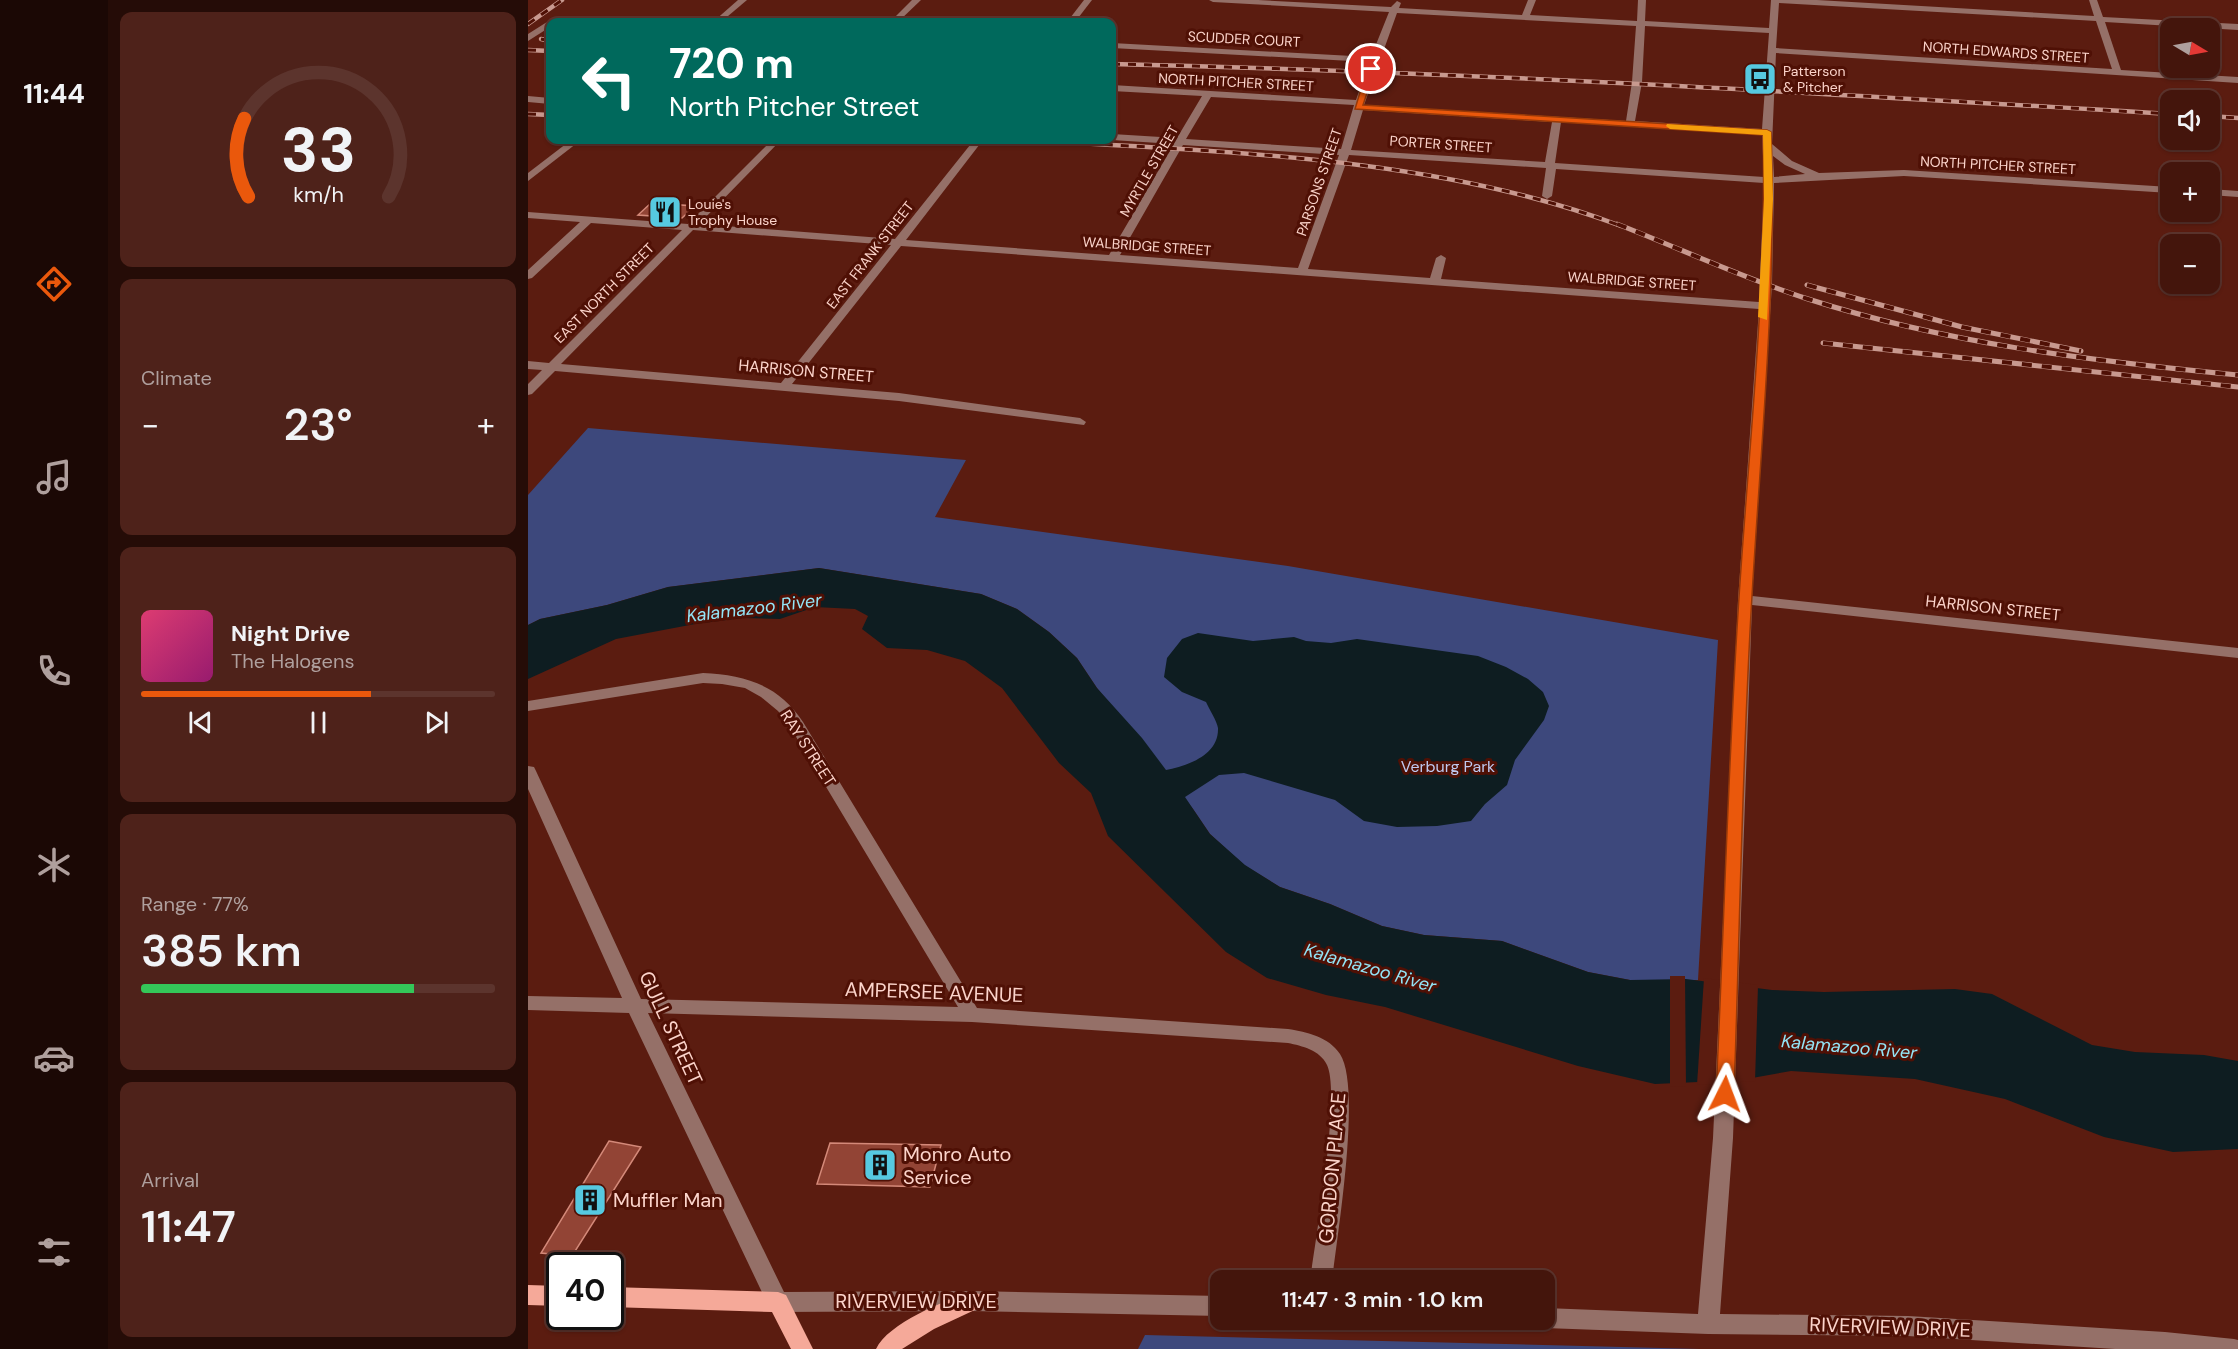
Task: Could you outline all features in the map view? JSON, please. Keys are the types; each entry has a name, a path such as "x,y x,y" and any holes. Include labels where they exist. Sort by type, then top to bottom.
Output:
{"main road":[{"path":"528,1295 546,1296"},
{"name":"RIVERVIEW DRIVE","path":"624,1297 778,1302"},
{"path":"887,1349 894,1342 971,1301"},
{"path":"778,1302 802,1349"}],"street":[{"path":"722,18 743,0"},
{"path":"898,18 917,0"},
{"path":"1074,18 1088,0"},
{"path":"1213,0 1396,5 1525,18 1773,31"},
{"path":"1525,18 1532,0"},
{"path":"1630,124 1637,82 1642,0"},
{"path":"1708,1324 1723,1138 1745,600 1764,306 1769,180 1767,138 1775,0 2238,27"},
{"path":"2093,0 2118,72"},
{"name":"PARSONS STREET","path":"1302,272 1396,5"},
{"path":"529,23 546,24"},
{"path":"528,38 546,27"},
{"name":"SCUDDER COURT","path":"1116,45 1375,60"},
{"name":"NORTH EDWARDS STREET","path":"1772,51 2238,80"},
{"name":"NORTH PITCHER STREET","path":"1116,88 1630,124 1767,138 1781,159 1802,170 1823,176"},
{"name":"MYRTLE STREET","path":"1112,259 1182,142 1207,95"},
{"path":"528,99 546,101"},
{"path":"1547,196 1557,119"},
{"name":"PORTER STREET","path":"1116,137 1769,180"},
{"path":"528,178 571,144"},
{"name":"EAST NORTH STREET","path":"528,391 773,144"},
{"name":"EAST FRANK STREET","path":"783,388 976,144"},
{"name":"NORTH PITCHER STREET","path":"1769,180 1904,173 2160,189"},
{"path":"2220,193 2238,194"},
{"name":"WALBRIDGE STREET","path":"528,215 1764,306"},
{"path":"528,276 588,220"},
{"path":"1435,281 1441,258"},
{"name":"HARRISON STREET","path":"528,365 899,397 1080,422"},
{"name":"HARRISON STREET","path":"1745,600 2238,652"},
{"name":"RAY STREET","path":"528,706 703,678 739,682 766,694 783,707 795,722 972,1015"},
{"name":"GULL STREET","path":"528,771 635,1006 778,1302"},
{"name":"AMPERSEE AVENUE","path":"528,1003 972,1015 1288,1036 1309,1039 1326,1049 1332,1057"},
{"name":"GORDON PLACE","path":"1322,1270 1338,1119 1338,1067 1332,1057"},
{"name":"RIVERVIEW DRIVE","path":"778,1302 971,1301 1210,1306"},
{"name":"RIVERVIEW DRIVE","path":"1555,1318 1708,1324 1908,1326 2165,1342 2234,1349"}],"green space":[{"name":"Verburg Park","path":"588,428 966,460 935,517 1288,566 1718,640 1698,980 1630,980 1588,972 1502,941 1424,935 1382,926 1330,904 1280,887 1244,865 1210,834 1193,809 1097,688 1077,658 1049,632 1017,609 981,594 819,568 668,587 607,605 540,619 528,625 528,495"},
{"path":"1145,1335 1700,1349 1138,1349"}],"water":[{"name":"Kalamazoo River","path":"819,568 981,594 1017,609 1049,632 1077,658 1097,688 1142,738 1166,770 1183,766 1200,758 1213,746 1217,738 1218,728 1206,702 1182,692 1164,677 1167,658 1182,639 1198,633 1253,641 1294,637 1306,641 1331,643 1357,639 1478,656 1506,667 1528,679 1543,692 1549,706 1544,720 1515,760 1507,785 1485,804 1471,821 1437,826 1397,827 1364,821 1335,800 1244,773 1219,775 1185,797 1210,834 1245,865 1280,887 1330,904 1382,926 1424,935 1502,941 1588,972 1630,980 1686,979 1772,990 1824,992 1955,989 1992,994 2092,1045 2135,1052 2204,1055 2238,1061 2238,1149 2173,1152 2104,1137 2005,1099 1915,1079 1791,1071 1741,1080 1655,1084 1578,1066 1385,1007 1326,995 1267,978 1226,952 1108,836 1091,793 1059,763 1002,688 965,661 927,650 887,648 862,629 868,616 855,609 815,607 780,619 742,618 695,624 616,639 528,679 528,625 540,619 607,605 668,587"}],"pier":[{"path":"1670,976 1685,976 1686,1086 1670,1087"},
{"path":"1704,978 1758,985 1755,1081 1697,1085"}],"building":[{"name":"Louie's Trophy House","path":"651,203 695,206 682,218 638,215"},
{"name":"Muffler Man","path":"609,1141 641,1147 575,1252 541,1253"},
{"name":"Monro Auto Service","path":"830,1143 941,1145 930,1187 817,1184"}],"railway":[{"path":"528,24 562,0"},
{"path":"541,39 546,40"},
{"path":"528,50 546,51"},
{"path":"1116,64 1509,78 2160,113"},
{"path":"528,114 546,115"},
{"path":"2220,117 2238,118"},
{"path":"1092,144 1251,154 1403,171 1478,185 1550,203 1621,226"},
{"path":"1617,224 1784,291 1861,315 1914,328 2075,357 2238,375"},
{"path":"1807,285 1962,327 2081,351"},
{"path":"1823,343 2238,387"}],"slow traffic":[{"path":"1670,126 1767,132 1769,180 1763,317"}],"place":[{"name":"Patterson & Pitcher","path":"1760,79"},
{"name":"Louie's Trophy House","path":"665,212"},
{"name":"Monro Auto Service","path":"880,1165"},
{"name":"Muffler Man","path":"590,1200"}],"route":[{"path":"1371,69 1358,108 1767,132 1769,180 1766,284 1747,560 1725,1094"}]}
